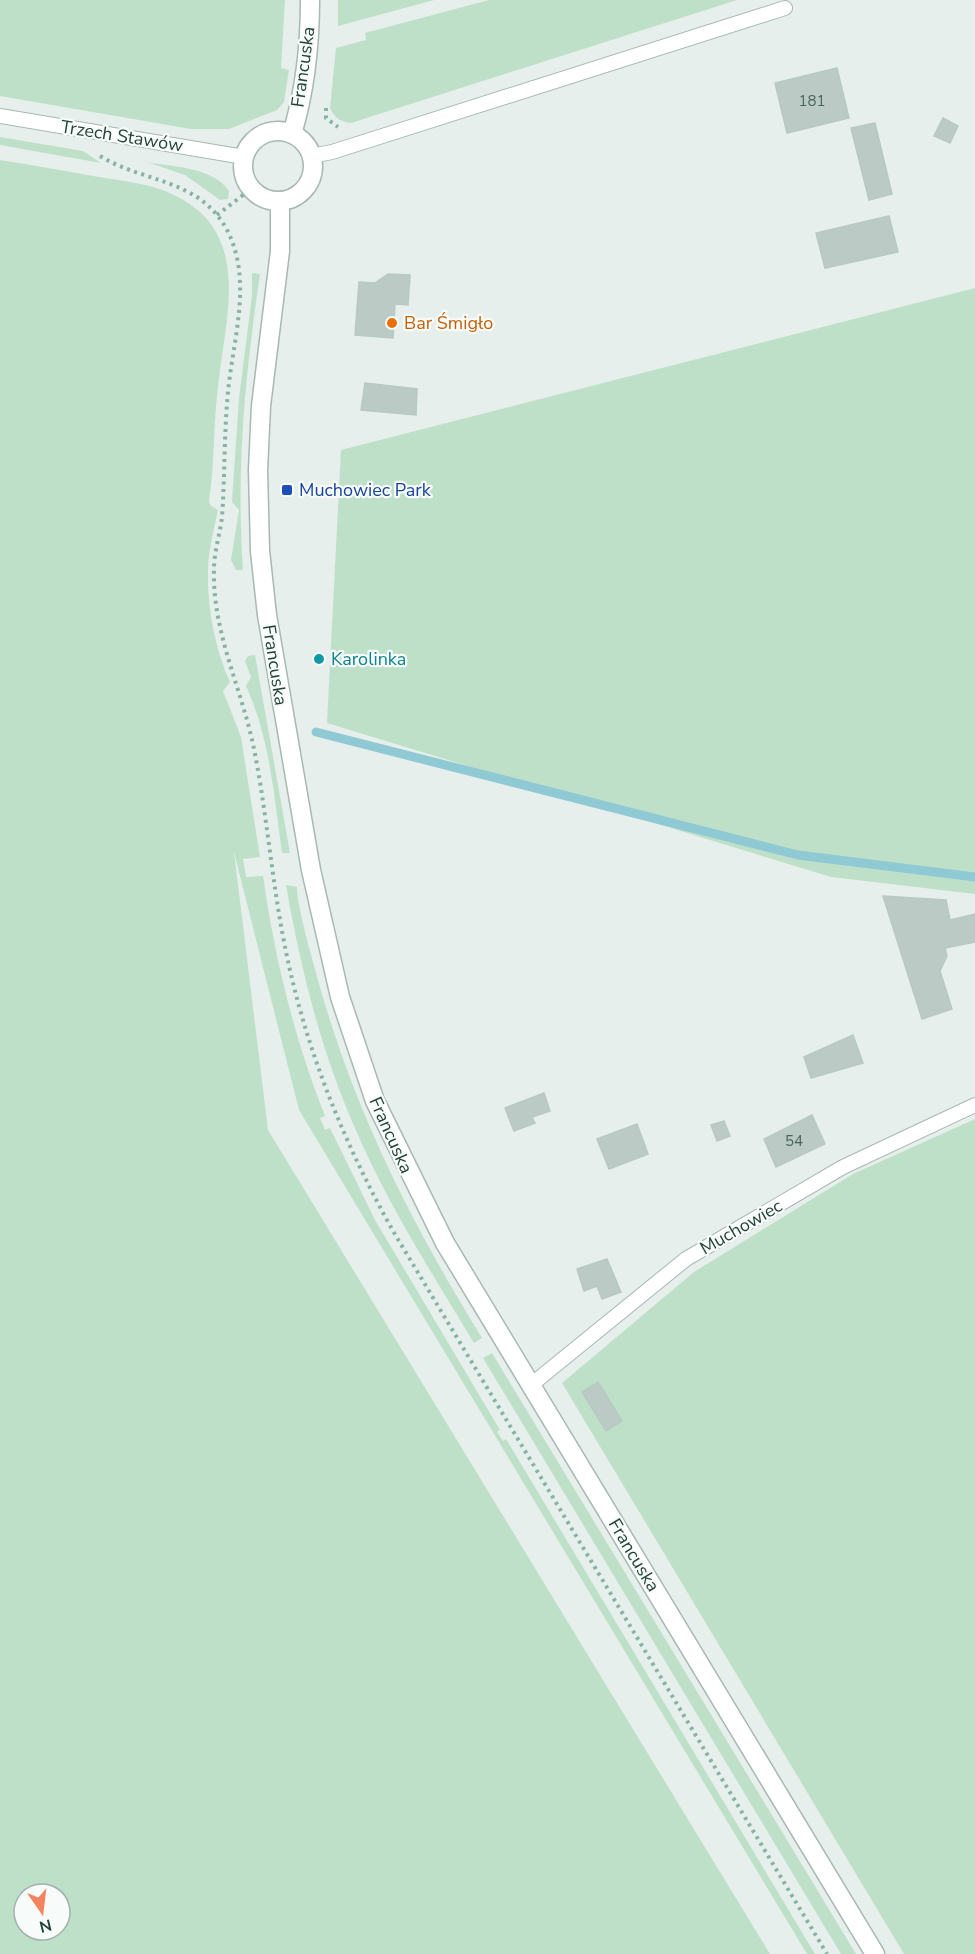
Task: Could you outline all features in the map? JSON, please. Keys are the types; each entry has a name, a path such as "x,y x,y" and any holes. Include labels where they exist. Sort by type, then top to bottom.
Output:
{"street":[{"name":"Francuska","path":"291,134 301,100 306,67 310,0"},
{"path":"272,132 291,134 307,147 311,156 313,166 306,186 299,194 280,201 269,200 251,189 245,179 244,157 248,147 263,135 272,132"},
{"name":"Francuska","path":"280,201 280,251 259,431 260,551 277,681 316,899 347,1021 386,1126 445,1243 875,1954"}],"lane":[{"path":"311,156 344,148 785,8"},
{"name":"Trzech Stawów","path":"0,116 244,157"},
{"name":"Muchowiec","path":"531,1385 686,1259 843,1167 975,1105"}],"path":[{"path":"327,97 326,118 335,126 346,128"},
{"path":"118,166 176,185 202,200 217,215 228,232 238,257 241,280 227,400 222,506 214,577 223,643 236,685"},
{"path":"217,215 251,189"}],"green space":[{"path":"0,0 285,0 281,68 289,70 284,102 277,110 229,129 191,129 0,96"},
{"path":"338,0 434,0 338,26"},
{"path":"489,0 737,0 351,123 333,114 330,108 336,48 366,40 365,33"},
{"path":"0,137 83,151 101,163 0,145"},
{"path":"0,160 157,188 174,195 199,211 216,231 225,254 229,279 228,306 216,401 209,501 211,506 218,510 208,563 211,613 216,642 230,682 223,691 241,737 260,857 243,859 246,877 263,876 273,938 287,998 304,1057 325,1116 320,1118 325,1130 330,1128 375,1220 500,1430 497,1432 503,1441 506,1439 815,1954 807,1954 299,1110 234,852 268,1130 770,1954 0,1954"},
{"path":"147,162 192,169 213,177 229,191 228,199 220,200 185,175"},
{"path":"252,273 260,274 243,421 241,531 243,570 236,570 231,560 239,510 232,502 239,398 252,296"},
{"path":"975,288 975,894 831,877 327,723 341,450"},
{"path":"255,655 290,853 282,853 266,747 246,686 251,677 245,661 248,656"},
{"path":"286,885 297,887 303,924 328,1013 344,1063 363,1110 405,1202 482,1338 474,1343 398,1215 370,1162 345,1105 314,1012"},
{"path":"975,1119 975,1954 904,1954 562,1383 694,1272 853,1174"},
{"path":"492,1353 856,1954 841,1954 483,1358"}],"building":[{"path":"837,68 849,118 787,133 775,83"},
{"path":"943,118 958,126 950,143 934,136"},
{"path":"875,123 892,194 869,200 851,128"},
{"path":"889,216 898,252 825,268 816,233"},
{"path":"388,274 410,275 408,305 395,304 393,338 355,335 359,282 375,283"},
{"path":"365,383 417,389 416,415 361,410"},
{"path":"883,896 946,900 950,920 975,914 975,942 945,948 947,956 940,971 952,1009 922,1019"},
{"path":"853,1035 863,1063 811,1078 804,1057"},
{"path":"544,1093 550,1111 532,1117 535,1123 514,1131 505,1108"},
{"path":"812,1115 825,1144 776,1167 764,1139"},
{"path":"724,1121 730,1136 717,1141 711,1125"},
{"path":"637,1124 648,1154 609,1169 597,1139"},
{"path":"607,1259 621,1292 602,1299 597,1286 584,1291 577,1269"},
{"path":"598,1382 622,1421 606,1431 582,1392"}],"waterway":[{"path":"316,732 798,855 975,877"}],"place":[{"name":"Bar Śmigło","path":"392,323"},
{"name":"Muchowiec Park","path":"287,490"},
{"name":"Karolinka","path":"319,659"}]}
